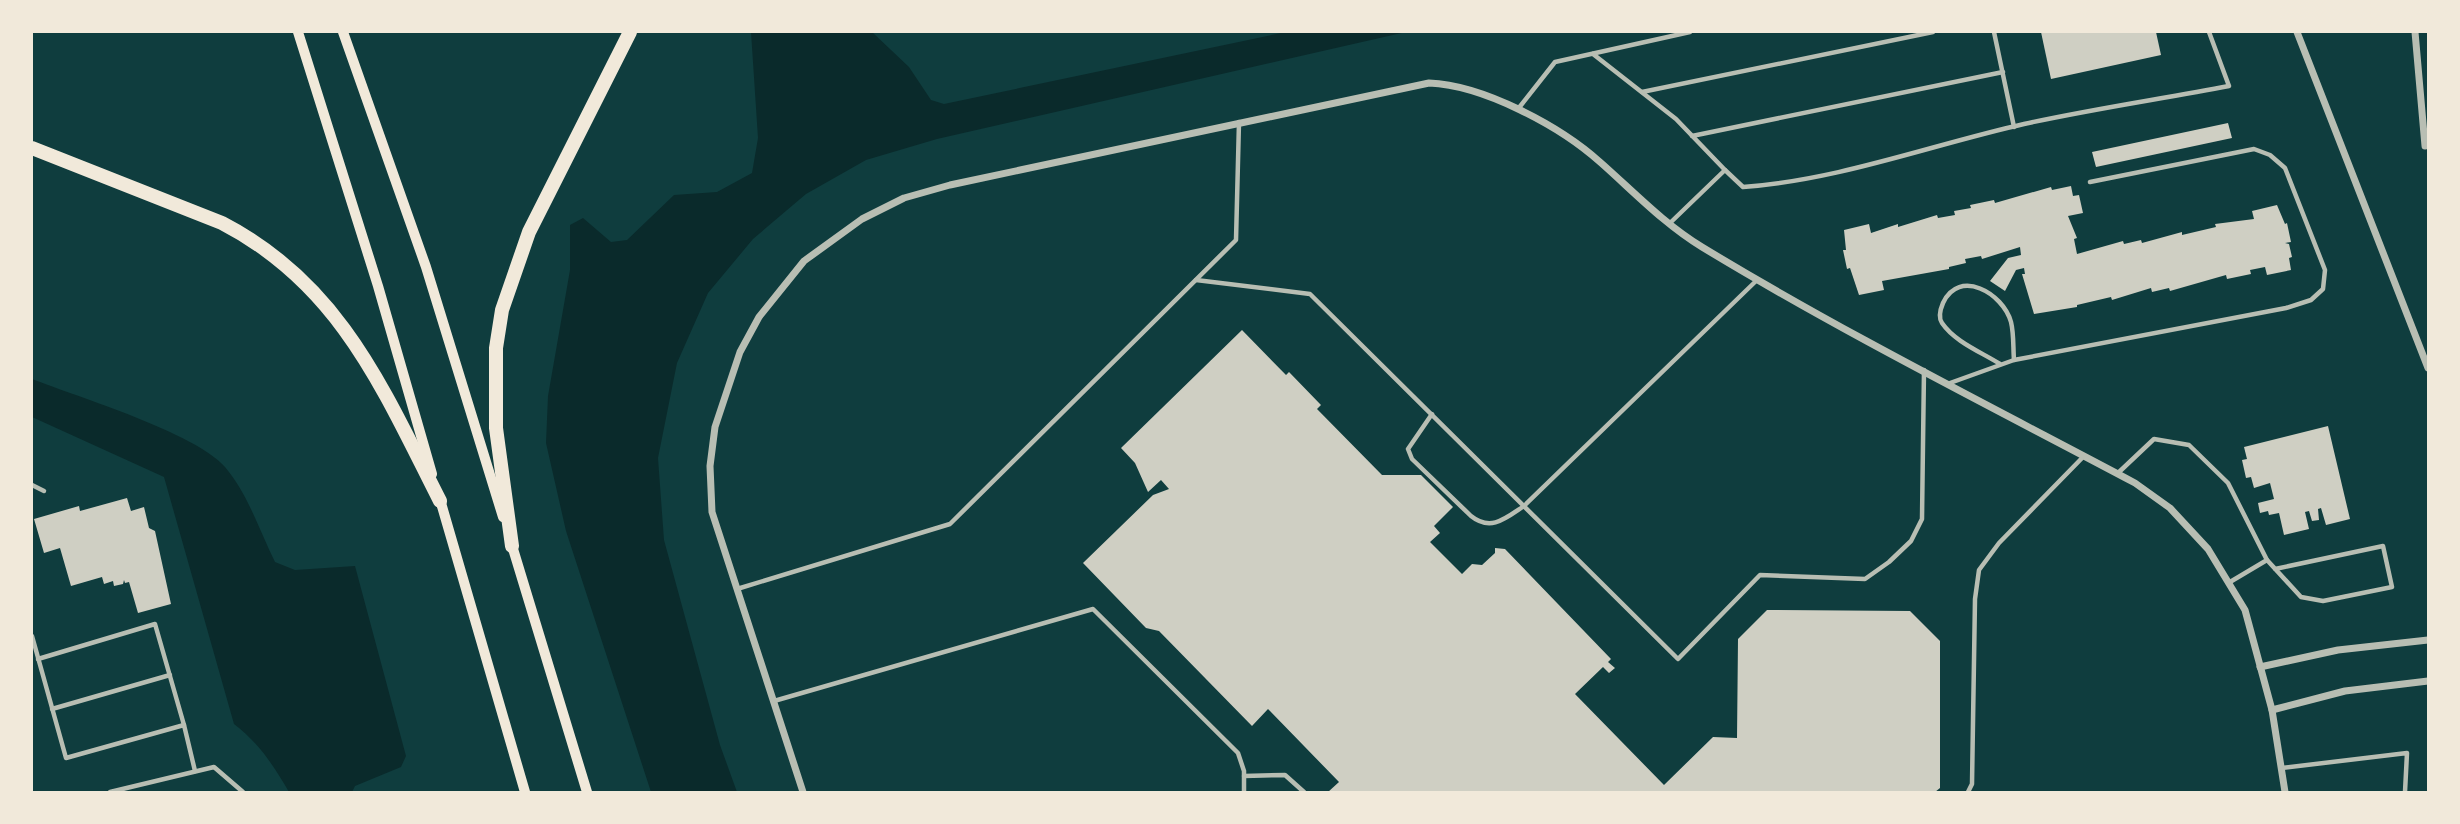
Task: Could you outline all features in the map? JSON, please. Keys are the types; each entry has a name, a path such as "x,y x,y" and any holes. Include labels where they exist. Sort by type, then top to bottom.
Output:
{"highway":[{"path":"512,546 496,428 496,348 502,310 529,232 630,32"},
{"path":"32,148 222,223 289,265 320,296 358,345 440,501"}],"main road":[{"path":"298,32 378,286 526,793"},
{"path":"343,32 434,290 587,793"}],"street":[{"path":"2297,32 2428,368"},
{"path":"2415,32 2425,146"},
{"path":"803,793 712,512 710,466 715,427 740,352 759,317 804,261 852,225 904,198 950,185 1429,83 1455,86 1517,110 1579,146 1669,224 1757,279 2117,474 2169,508 2208,549 2245,610 2272,710 2285,793"},
{"path":"2260,667 2338,650 2428,640"},
{"path":"2272,710 2345,691 2428,681"}],"lane":[{"path":"1517,110 1555,62 1690,32"},
{"path":"1642,92 1933,32"},
{"path":"1994,32 2014,127"},
{"path":"1592,53 1692,136 1743,187 1762,186 1856,168 2014,127 2229,86 2209,32"},
{"path":"1692,136 2003,72"},
{"path":"737,589 950,524 1236,240 1239,122"},
{"path":"1950,383 2014,360 2286,308 2311,300 2323,289 2325,270 2285,168 2270,155 2254,149 2091,182"},
{"path":"1669,224 1725,170"},
{"path":"1432,414 1409,449 1412,459 1481,524 1495,524 1524,506 1757,279"},
{"path":"1196,280 1310,294 1678,659 1760,575 1865,579 1889,562 1911,541 1922,519 1924,369"},
{"path":"2000,364 1955,337 1940,321 1939,311 1948,293 1963,285 1976,285 2003,304 2011,322 2014,360"},
{"path":"2117,474 2154,439 2189,445 2228,483 2267,560 2275,569 2301,597 2323,601 2392,587 2383,546 2275,569"},
{"path":"1968,793 1972,784 1975,599 1979,570 1999,544 2084,456"},
{"path":"32,485 44,491"},
{"path":"2230,582 2267,560"},
{"path":"774,701 1093,609 1238,753 1244,776 1244,793"},
{"path":"38,659 155,624 195,771"},
{"path":"32,636 66,758 184,725"},
{"path":"52,709 170,675"},
{"path":"2282,768 2407,753 2405,793"},
{"path":"110,793 214,767 242,788 243,793"},
{"path":"1244,776 1285,775 1304,793"}],"water":[{"path":"751,32 872,32 909,67 931,100 944,104 1286,32 1406,32 937,139 866,160 806,194 753,239 708,293 677,363 658,458 664,540 720,745 737,792 651,792 566,531 546,443 548,396 570,270 570,225 583,218 611,242 627,240 674,195 717,192 752,173 758,138"},
{"path":"32,379 163,429 210,454 225,467 240,489 275,562 295,570 355,566 406,756 401,767 355,786 352,792 289,792 265,755 234,724 164,477 32,417"}],"building":[{"path":"2041,32 2156,32 2161,55 2051,79"},
{"path":"2228,123 2232,138 2096,167 2092,152"},
{"path":"2071,186 2073,196 2079,195 2083,213 2068,216 2077,238 2074,239 2077,254 2123,241 2124,244 2141,240 2142,243 2182,232 2182,235 2216,227 2215,224 2254,219 2252,211 2277,205 2285,224 2287,223 2291,242 2285,243 2289,244 2292,257 2289,258 2291,270 2267,275 2265,267 2250,270 2251,274 2227,279 2226,275 2170,291 2169,288 2152,292 2151,288 2112,300 2111,297 2077,307 2034,314 2022,274 2025,274 2024,268 2016,270 2005,291 1990,281 2008,258 2021,255 2020,247 1982,259 1981,256 1965,259 1966,263 1949,269 1882,281 1884,290 1859,295 1850,268 1847,269 1843,250 1846,250 1844,230 1869,224 1871,233 1937,215 1938,218 1955,215 1954,211 1971,208 1970,205 1994,200 1995,203 2051,187 2052,190"},
{"path":"1242,330 1286,375 1289,372 1321,405 1317,409 1382,475 1421,475 1453,507 1434,526 1440,533 1430,542 1462,574 1472,564 1482,565 1495,553 1495,548 1505,549 1611,659 1608,662 1615,668 1609,673 1603,667 1575,694 1664,785 1713,737 1737,738 1738,639 1767,610 1910,611 1940,641 1940,788 1935,792 1328,792 1339,782 1268,709 1252,726 1159,631 1146,628 1083,563 1153,495 1169,489 1161,480 1148,492 1135,463 1121,448"},
{"path":"2328,426 2350,519 2326,525 2321,508 2318,509 2319,520 2312,521 2309,511 2305,512 2309,529 2284,535 2279,513 2260,513 2258,503 2274,499 2270,483 2254,488 2251,477 2246,478 2242,460 2247,459 2244,447"},
{"path":"127,498 131,511 144,507 149,528 155,531 171,604 138,613 129,582 125,583 124,580 123,584 114,586 113,581 104,584 102,577 71,586 60,548 44,553 34,519 79,506 80,511"}]}
